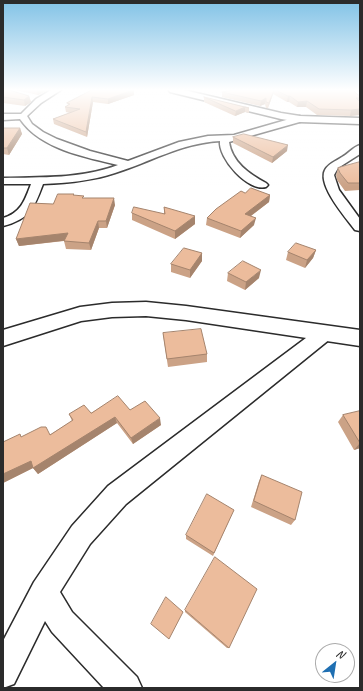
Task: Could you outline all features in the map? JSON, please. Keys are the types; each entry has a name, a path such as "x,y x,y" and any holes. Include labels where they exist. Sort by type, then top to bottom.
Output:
{"street":[{"path":"26,122 36,131 73,150 128,164"},
{"path":"3,181 68,180 89,176 111,171 188,142 208,139 226,139 247,135 289,122"},
{"path":"226,139 224,145 232,164 242,174 262,185"},
{"path":"360,148 348,158 329,170 328,179 332,188 360,227"},
{"path":"3,222 16,219 22,215 30,202 38,181"},
{"path":"3,338 80,314 112,310 146,309 186,313 360,338"},
{"path":"3,673 44,592 81,535 117,495 324,334"},
{"path":"44,592 62,622 126,688"}],"building":[{"path":"61,122 88,122 86,132"},
{"path":"3,128 20,128 7,148 3,148"},
{"path":"244,134 288,145 273,157 233,137"},
{"path":"360,162 360,183 348,183 338,168"},
{"path":"251,188 270,195 245,214 256,218 241,231 207,218 216,209 241,191 245,193"},
{"path":"58,194 74,194 73,195 84,196 82,198 114,198 106,221 98,221 89,243 64,241 68,233 16,239 30,203 53,204"},
{"path":"134,207 165,214 164,207 195,216 175,231 132,213"},
{"path":"296,243 316,250 307,260 288,252"},
{"path":"184,248 202,253 190,270 171,264"},
{"path":"243,261 261,270 246,282 228,273"},
{"path":"201,329 207,354 167,359 163,333"},
{"path":"118,396 130,410 145,401 160,418 131,438 115,417 33,468 31,461 3,474 3,442 20,434 21,437 41,427 46,427 50,435 73,420 69,414 84,405 91,413"},
{"path":"360,411 360,443 343,415"},
{"path":"262,475 302,492 295,520 254,501"},
{"path":"207,494 234,510 214,553 186,535"},
{"path":"215,557 257,589 229,648 185,610"},
{"path":"166,597 183,612 169,639 151,624"}]}
